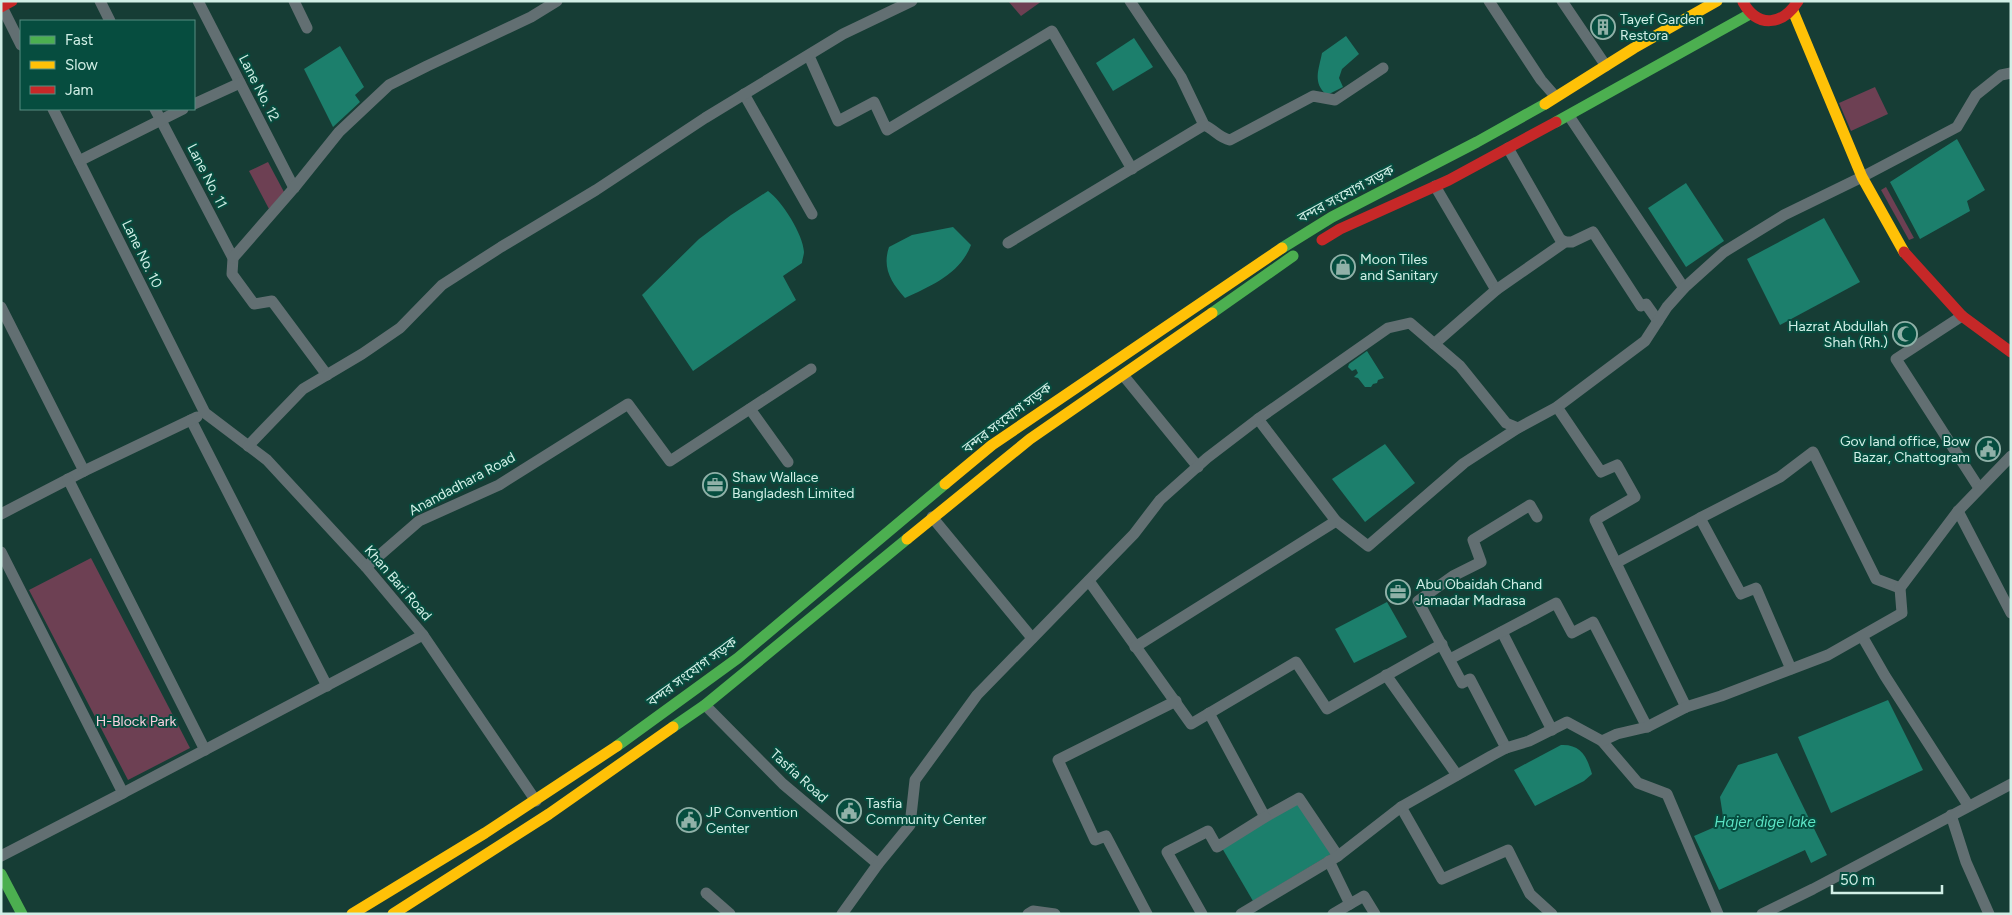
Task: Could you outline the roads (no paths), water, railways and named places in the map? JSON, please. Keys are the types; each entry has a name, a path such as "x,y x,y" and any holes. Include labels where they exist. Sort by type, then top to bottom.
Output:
{"main road":[{"path":"1,6 12,1"},
{"name":"বন্দর সংযোগ সড়ক","path":"352,914 536,801 595,762 738,658 992,445 1291,241 1332,217 1477,142 1717,1"},
{"path":"1743,1 1750,14 1768,22 1786,17 1795,6 1862,177 1906,257 1962,316 2011,352"},
{"name":"বন্দর সংযোগ সড়ক","path":"393,914 549,814 705,705 842,594 932,517 1030,439 1311,246 1340,229 1436,186 1569,116 1687,47 1750,14"},
{"path":"1,874 22,914"}],"street":[{"path":"100,1 110,20"},
{"name":"Lane No. 12","path":"198,1 294,188"},
{"path":"294,1 307,28"},
{"path":"233,258 340,132 389,85 531,18 557,1"},
{"path":"248,446 303,389 362,354 400,328 442,285 596,190 744,94 843,34 912,1"},
{"path":"1130,1 1181,77 1204,125 1212,128 1222,138 1230,140 1313,96 1335,100 1383,68"},
{"path":"1489,1 1540,80 1555,96"},
{"path":"1562,1 1606,66"},
{"path":"1,6 20,43"},
{"path":"809,56 838,121 874,102 887,130 1052,31 1132,169"},
{"path":"1258,420 1336,521 1368,546 1464,462 1518,428 1557,407 1645,341 1667,307 1684,288 1731,248 1784,215 1862,177 1956,127 1976,95 2001,75 2011,73"},
{"path":"195,104 240,82"},
{"path":"744,94 812,214"},
{"name":"Lane No. 10","path":"54,110 205,413"},
{"path":"79,161 158,114 178,110"},
{"name":"Lane No. 11","path":"158,114 233,258 232,274 254,304 272,300 327,375"},
{"path":"1569,116 1684,288"},
{"path":"1008,243 1204,125"},
{"path":"1508,148 1560,239 1565,242 1572,242 1593,232 1641,306 1646,304 1658,321"},
{"path":"1436,186 1496,290"},
{"path":"1434,344 1496,290 1565,242"},
{"path":"1,307 84,471"},
{"path":"1962,316 1896,358 1979,488"},
{"path":"842,914 878,864 910,825 915,780 976,695 1134,534 1160,500 1198,467 1258,420 1388,328 1410,323 1460,366 1506,423 1518,428"},
{"path":"788,462 750,409 811,369"},
{"path":"1123,375 1198,467"},
{"name":"Anandadhara Road","path":"366,567 419,521 499,485 628,404 670,461 750,409"},
{"path":"1557,407 1601,472 1617,465 1635,497 1595,520 1686,707"},
{"path":"1,514 84,471 205,413"},
{"name":"Khan Bari Road","path":"205,413 267,460 366,567 423,635 536,801"},
{"path":"191,420 327,686"},
{"path":"1616,563 1780,477 1813,452 1876,579 1900,588"},
{"path":"1602,741 1617,734 1647,727 1686,707 1721,696 1828,655 1902,613 1900,588 1958,511 2011,456"},
{"path":"68,479 204,750"},
{"path":"1506,748 1470,679 1462,683 1418,601 1453,576 1481,562 1473,540 1530,505 1537,517"},
{"path":"1958,511 2011,613"},
{"path":"932,517 1032,638"},
{"path":"1700,518 1741,594 1756,588 1791,670"},
{"path":"1135,647 1336,521"},
{"path":"1,552 123,793"},
{"path":"1089,581 1191,724 1296,662 1327,708 1442,644"},
{"path":"1450,659 1556,603 1572,633 1593,622 1647,727"},
{"path":"1502,632 1552,730"},
{"path":"1,856 423,635"},
{"path":"1862,636 1885,676 1968,805"},
{"path":"1386,675 1457,776"},
{"path":"1147,914 1106,836 1095,840 1058,760 1176,701"},
{"name":"Tasfia Road","path":"705,705 783,784 878,864"},
{"path":"1209,713 1265,817"},
{"path":"1241,914 1334,858 1401,807 1506,748 1529,741 1567,722 1602,741 1638,783 1667,794 1718,914"},
{"path":"1762,914 2011,784"},
{"path":"1202,914 1167,852 1208,831 1217,847 1299,798 1334,858 1350,904"},
{"path":"1401,807 1442,879 1508,850 1530,894 1552,914"},
{"path":"1951,815 1966,862 1989,914"},
{"path":"706,893 730,914"},
{"path":"1333,914 1364,896 1375,914"},
{"path":"1028,914 1033,911 1055,914"}],"water":[{"path":"1346,36 1359,54 1342,69 1339,78 1343,87 1327,95 1319,86 1318,81 1318,70 1322,53"},
{"path":"1134,38 1153,67 1113,91 1096,63"},
{"path":"340,46 364,87 355,95 360,102 333,127 304,69"},
{"path":"1957,139 1985,190 1967,201 1970,211 1920,239 1890,182"},
{"path":"1686,183 1724,241 1686,267 1648,208"},
{"path":"768,191 791,218 803,245 802,263 783,276 796,300 693,371 642,295 699,239"},
{"path":"1824,218 1860,282 1780,325 1747,259"},
{"path":"953,227 971,245 960,264 944,278 905,298 892,280 887,268 889,247 912,235"},
{"path":"1367,351 1384,378 1378,380 1371,387 1365,387 1358,378 1354,377 1358,373 1356,369 1352,371 1348,367 1349,364"},
{"path":"1385,444 1415,483 1365,522 1332,479"},
{"path":"1387,602 1407,637 1354,663 1335,629"},
{"name":"Hajer dige lake","path":"1888,700 1923,770 1831,813 1798,737"},
{"path":"1561,745 1568,745 1578,749 1588,762 1592,774 1584,781 1535,806 1514,770"},
{"name":"Hajer dige lake","path":"1777,753 1827,855 1811,863 1805,850 1719,890 1694,836 1724,823 1720,797 1738,765"},
{"path":"1297,803 1331,854 1253,901 1222,848"}],"place":[{"name":"Tayef Garden Restora","path":"1603,27"},
{"name":"Moon Tiles and Sanitary","path":"1343,267"},
{"name":"Hazrat Abdullah Shah (Rh.)","path":"1905,334"},
{"name":"Gov land office, Bow Bazar, Chattogram","path":"1988,449"},
{"name":"Shaw Wallace Bangladesh Limited","path":"715,485"},
{"name":"Abu Obaidah Chand Jamadar Madrasa","path":"1398,592"},
{"name":"Tasfia Community Center","path":"849,811"},
{"name":"JP Convention Center","path":"689,820"}],"park label":[{"name":"H-Block Park","path":"136,721"}]}
